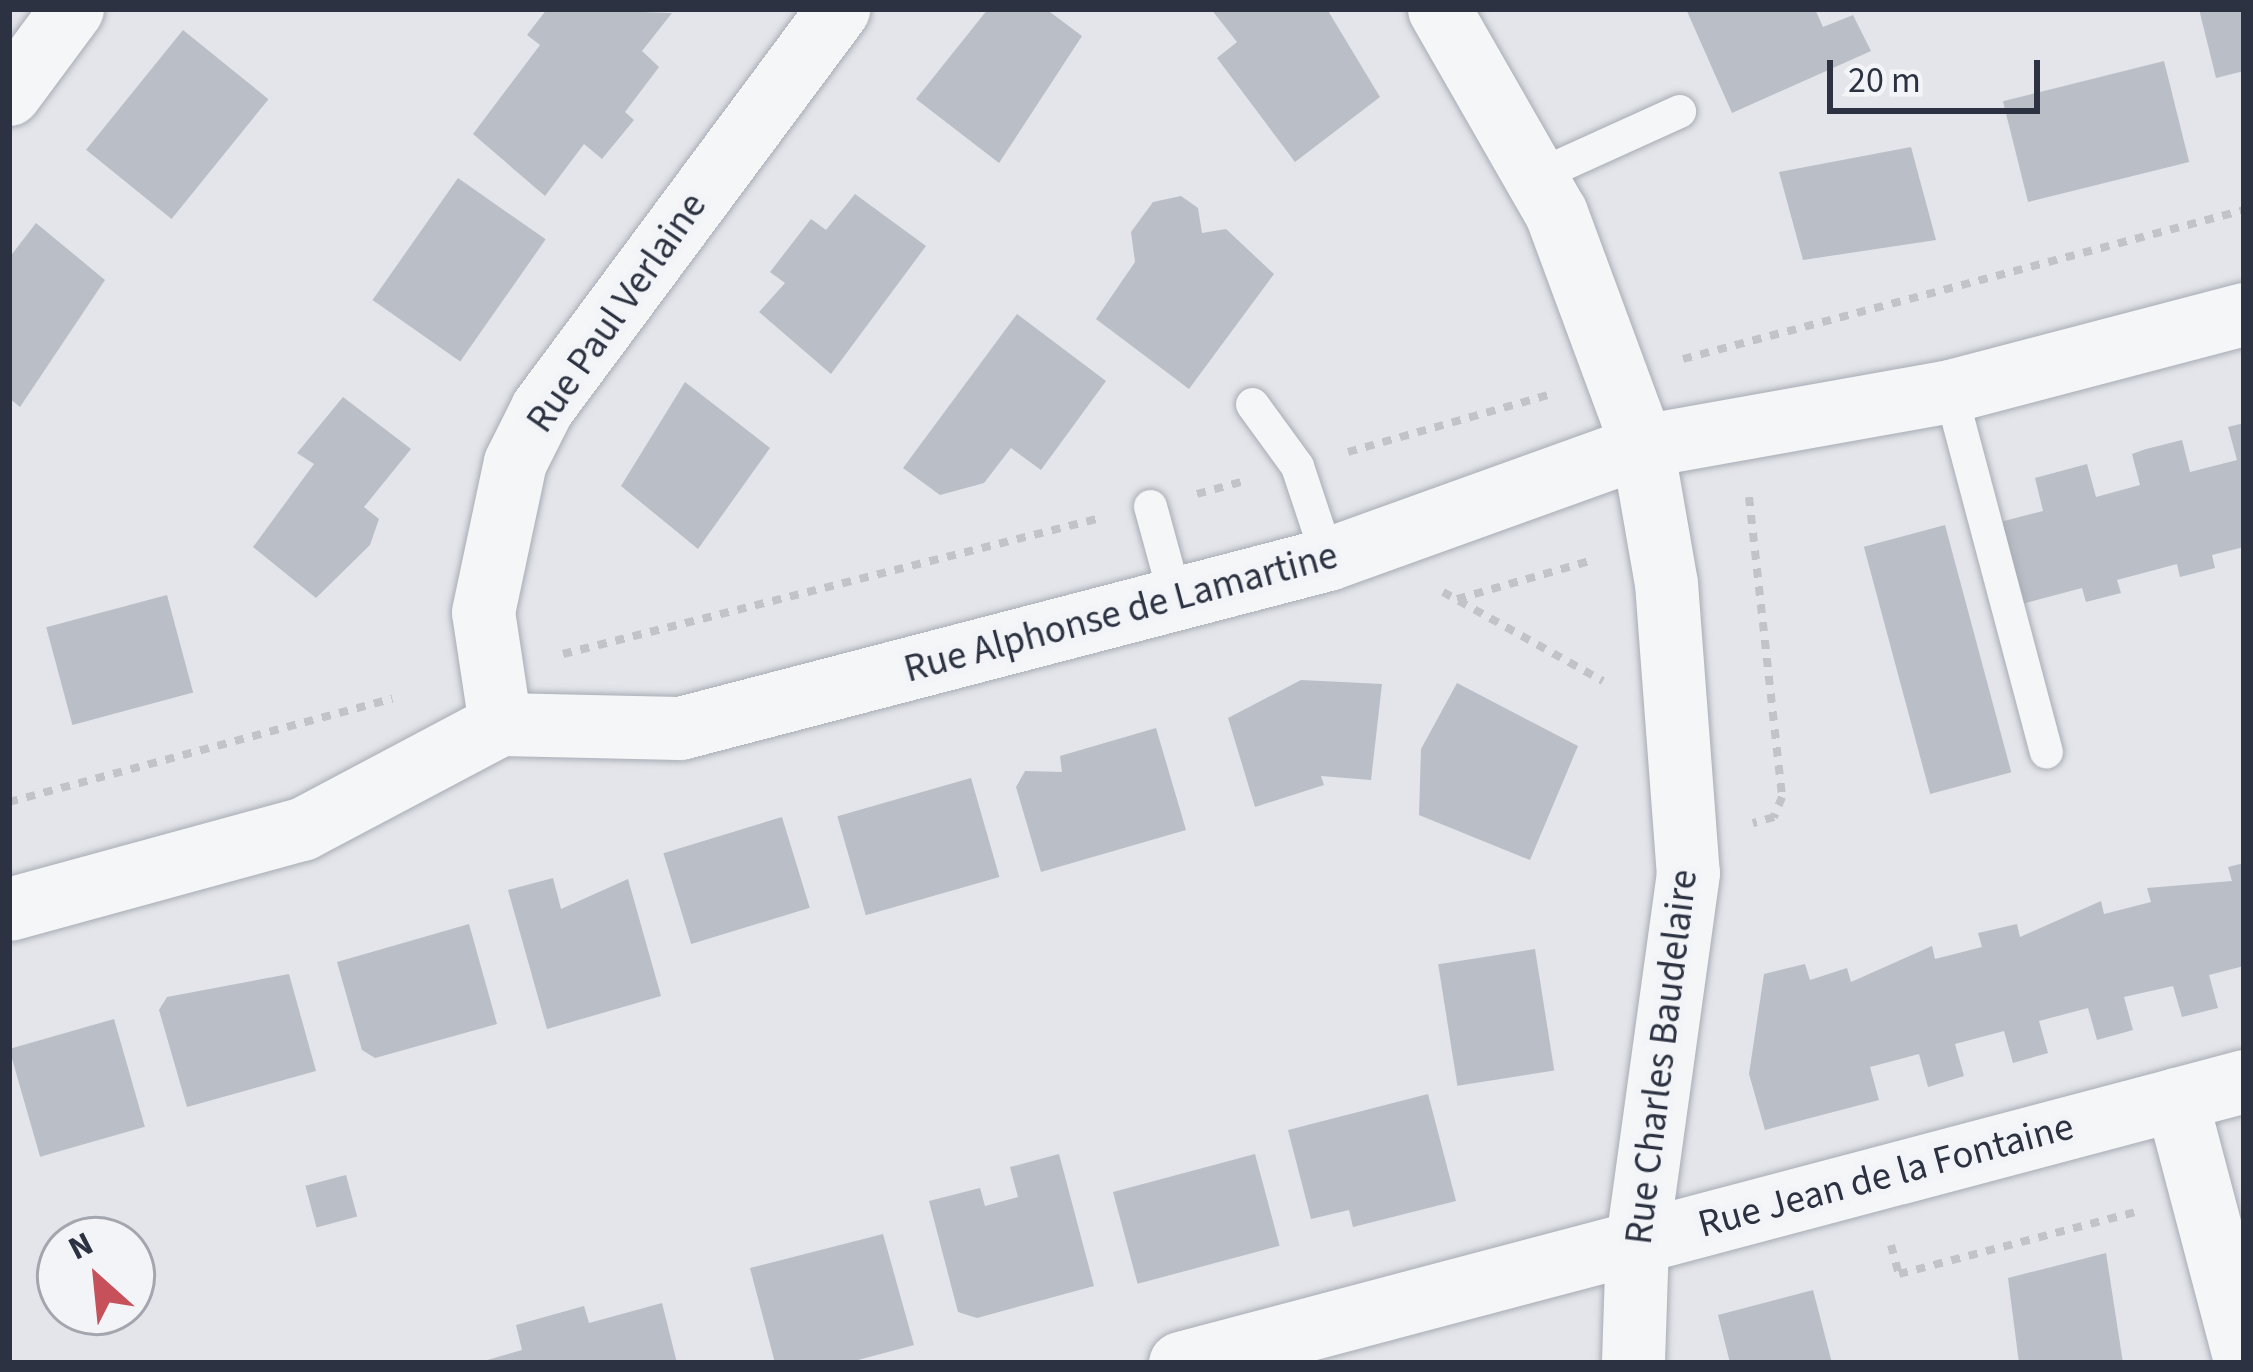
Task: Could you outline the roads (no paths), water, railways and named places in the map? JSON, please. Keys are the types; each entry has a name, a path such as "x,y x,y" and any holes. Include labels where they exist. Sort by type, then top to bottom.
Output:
{"street":[{"path":"9,94 72,9"},
{"name":"Rue Paul Verlaine","path":"500,724 482,612 515,462 542,408 838,9"},
{"name":"Rue Charles Baudelaire","path":"1439,9 1538,175 1642,446 1659,541 1683,725 1688,838 1677,998 1637,1241 1633,1363"},
{"name":"Rue Alphonse de Lamartine","path":"9,908 302,829 500,724 680,728 1345,554 1642,446 1950,391 2244,314"},
{"name":"Rue Jean de la Fontaine","path":"1180,1363 2244,1081"},
{"path":"2176,1099 2244,1358"}],"lane":[{"path":"1538,175 1679,111"},
{"path":"1950,391 2046,751"},
{"path":"1252,404 1297,466 1345,554"},
{"path":"1150,506 1176,601"}]}
